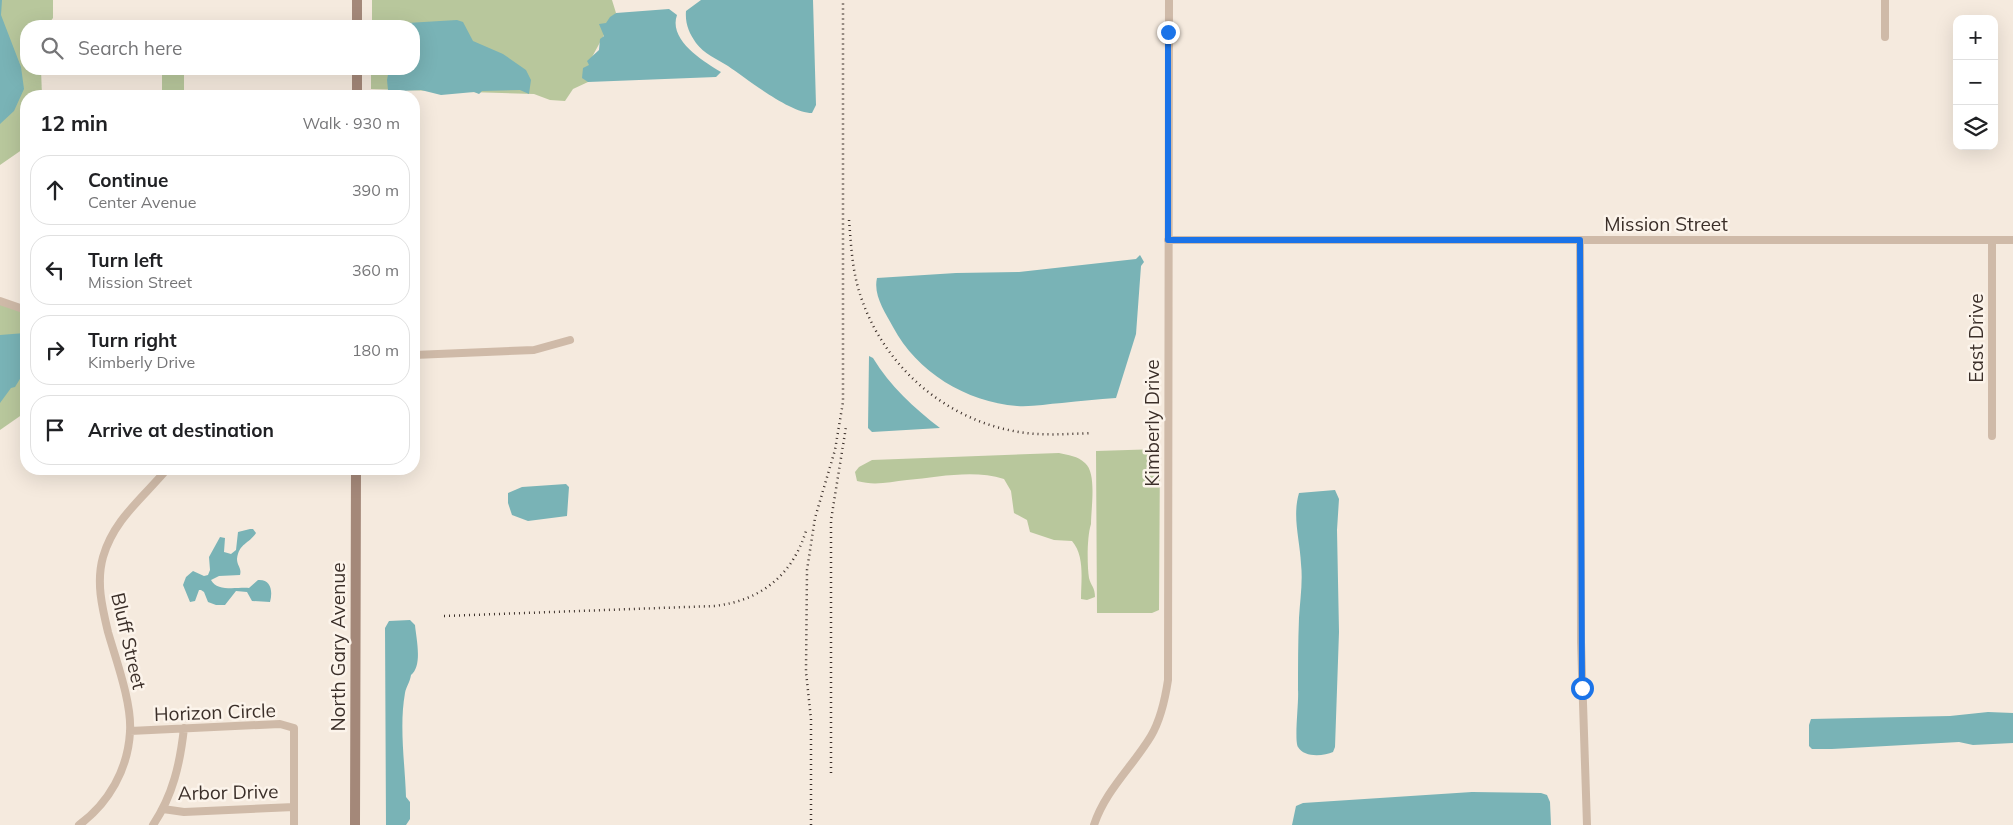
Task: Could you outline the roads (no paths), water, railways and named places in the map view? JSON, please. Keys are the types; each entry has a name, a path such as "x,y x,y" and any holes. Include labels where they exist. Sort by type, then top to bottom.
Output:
{"street":[{"path":"357,0 357,20"},
{"name":"Kimberly Drive","path":"1094,825 1107,798 1154,730 1164,706 1168,680 1168,0"},
{"path":"1885,0 1885,37"},
{"path":"357,75 357,90"},
{"name":"Mission Street","path":"1168,240 2013,240"},
{"path":"1580,240 1580,642 1587,825"},
{"name":"East Drive","path":"1992,240 1992,436"},
{"path":"0,301 20,308"},
{"path":"420,355 534,350 570,340"},
{"name":"Bluff Street","path":"79,825 95,812 113,788 124,763 130,731 127,704 101,604 101,565 109,539 123,516 161,475"},
{"name":"North Gary Avenue","path":"355,825 356,475"},
{"name":"Horizon Circle","path":"130,731 280,724 294,728 294,825"},
{"path":"153,825 163,809 172,788 178,767 184,728"},
{"name":"Arbor Drive","path":"163,809 184,812 294,807"}],"water":[{"path":"0,0 2,0 1,15 20,64 20,75 22,75 24,89 20,90 20,98 14,111 0,124"},
{"path":"701,0 813,0 816,105 812,113 803,112 781,102 699,47 688,28 686,11"},
{"path":"669,9 677,15 676,24 682,41 697,56 721,72 716,77 588,82 582,78 583,68 589,65 587,61 599,50 600,39 604,36 599,24 606,23 616,13"},
{"path":"457,20 463,22 473,41 503,54 526,70 531,80 529,94 520,90 441,95 421,90 388,90 388,75 420,75 420,22"},
{"path":"1140,255 1144,262 1141,266 1136,334 1116,398 1017,406 979,398 962,391 929,371 915,358 893,327 878,297 876,284 877,278 956,273 1019,272 1136,259"},
{"path":"20,333 20,379 0,403 0,335"},
{"path":"869,356 873,358 903,396 940,428 872,432 868,428"},
{"path":"566,484 569,487 567,516 528,521 512,515 508,503 508,493 522,487"},
{"path":"1335,490 1339,499 1337,530 1339,632 1335,747 1333,752 1314,755 1301,751 1297,743 1299,627 1302,578 1296,511 1299,493"},
{"path":"253,529 256,533 242,547 238,554 237,561 240,575 219,576 211,580 222,588 249,588 258,580 266,581 271,590 270,602 252,601 247,592 236,591 225,605 216,605 208,602 204,592 199,590 195,601 190,602 183,585 186,577 193,571 204,576 208,575 210,570 209,557 220,537 225,538 224,552 231,554 236,550 238,532"},
{"path":"410,620 415,625 418,658 415,671 411,675 406,691 402,719 406,797 410,802 410,819 406,825 386,825 385,628 389,621"},
{"path":"1988,712 2013,713 2013,743 1973,745 1959,742 1832,749 1812,749 1809,746 1809,725 1811,719 1950,716"},
{"path":"1472,792 1541,793 1547,795 1550,802 1551,825 1292,825 1296,806 1303,803"}],"railway":[{"path":"811,825 811,719 806,672 807,570 815,518 835,450 843,402 843,0"},
{"path":"849,220 855,274 869,318 883,342 900,365 919,384 941,401 965,415 991,425 1037,434 1092,433"},
{"path":"831,773 831,520 846,427"},
{"path":"444,616 714,606 731,603 760,592 772,584 792,561 806,531"}]}
